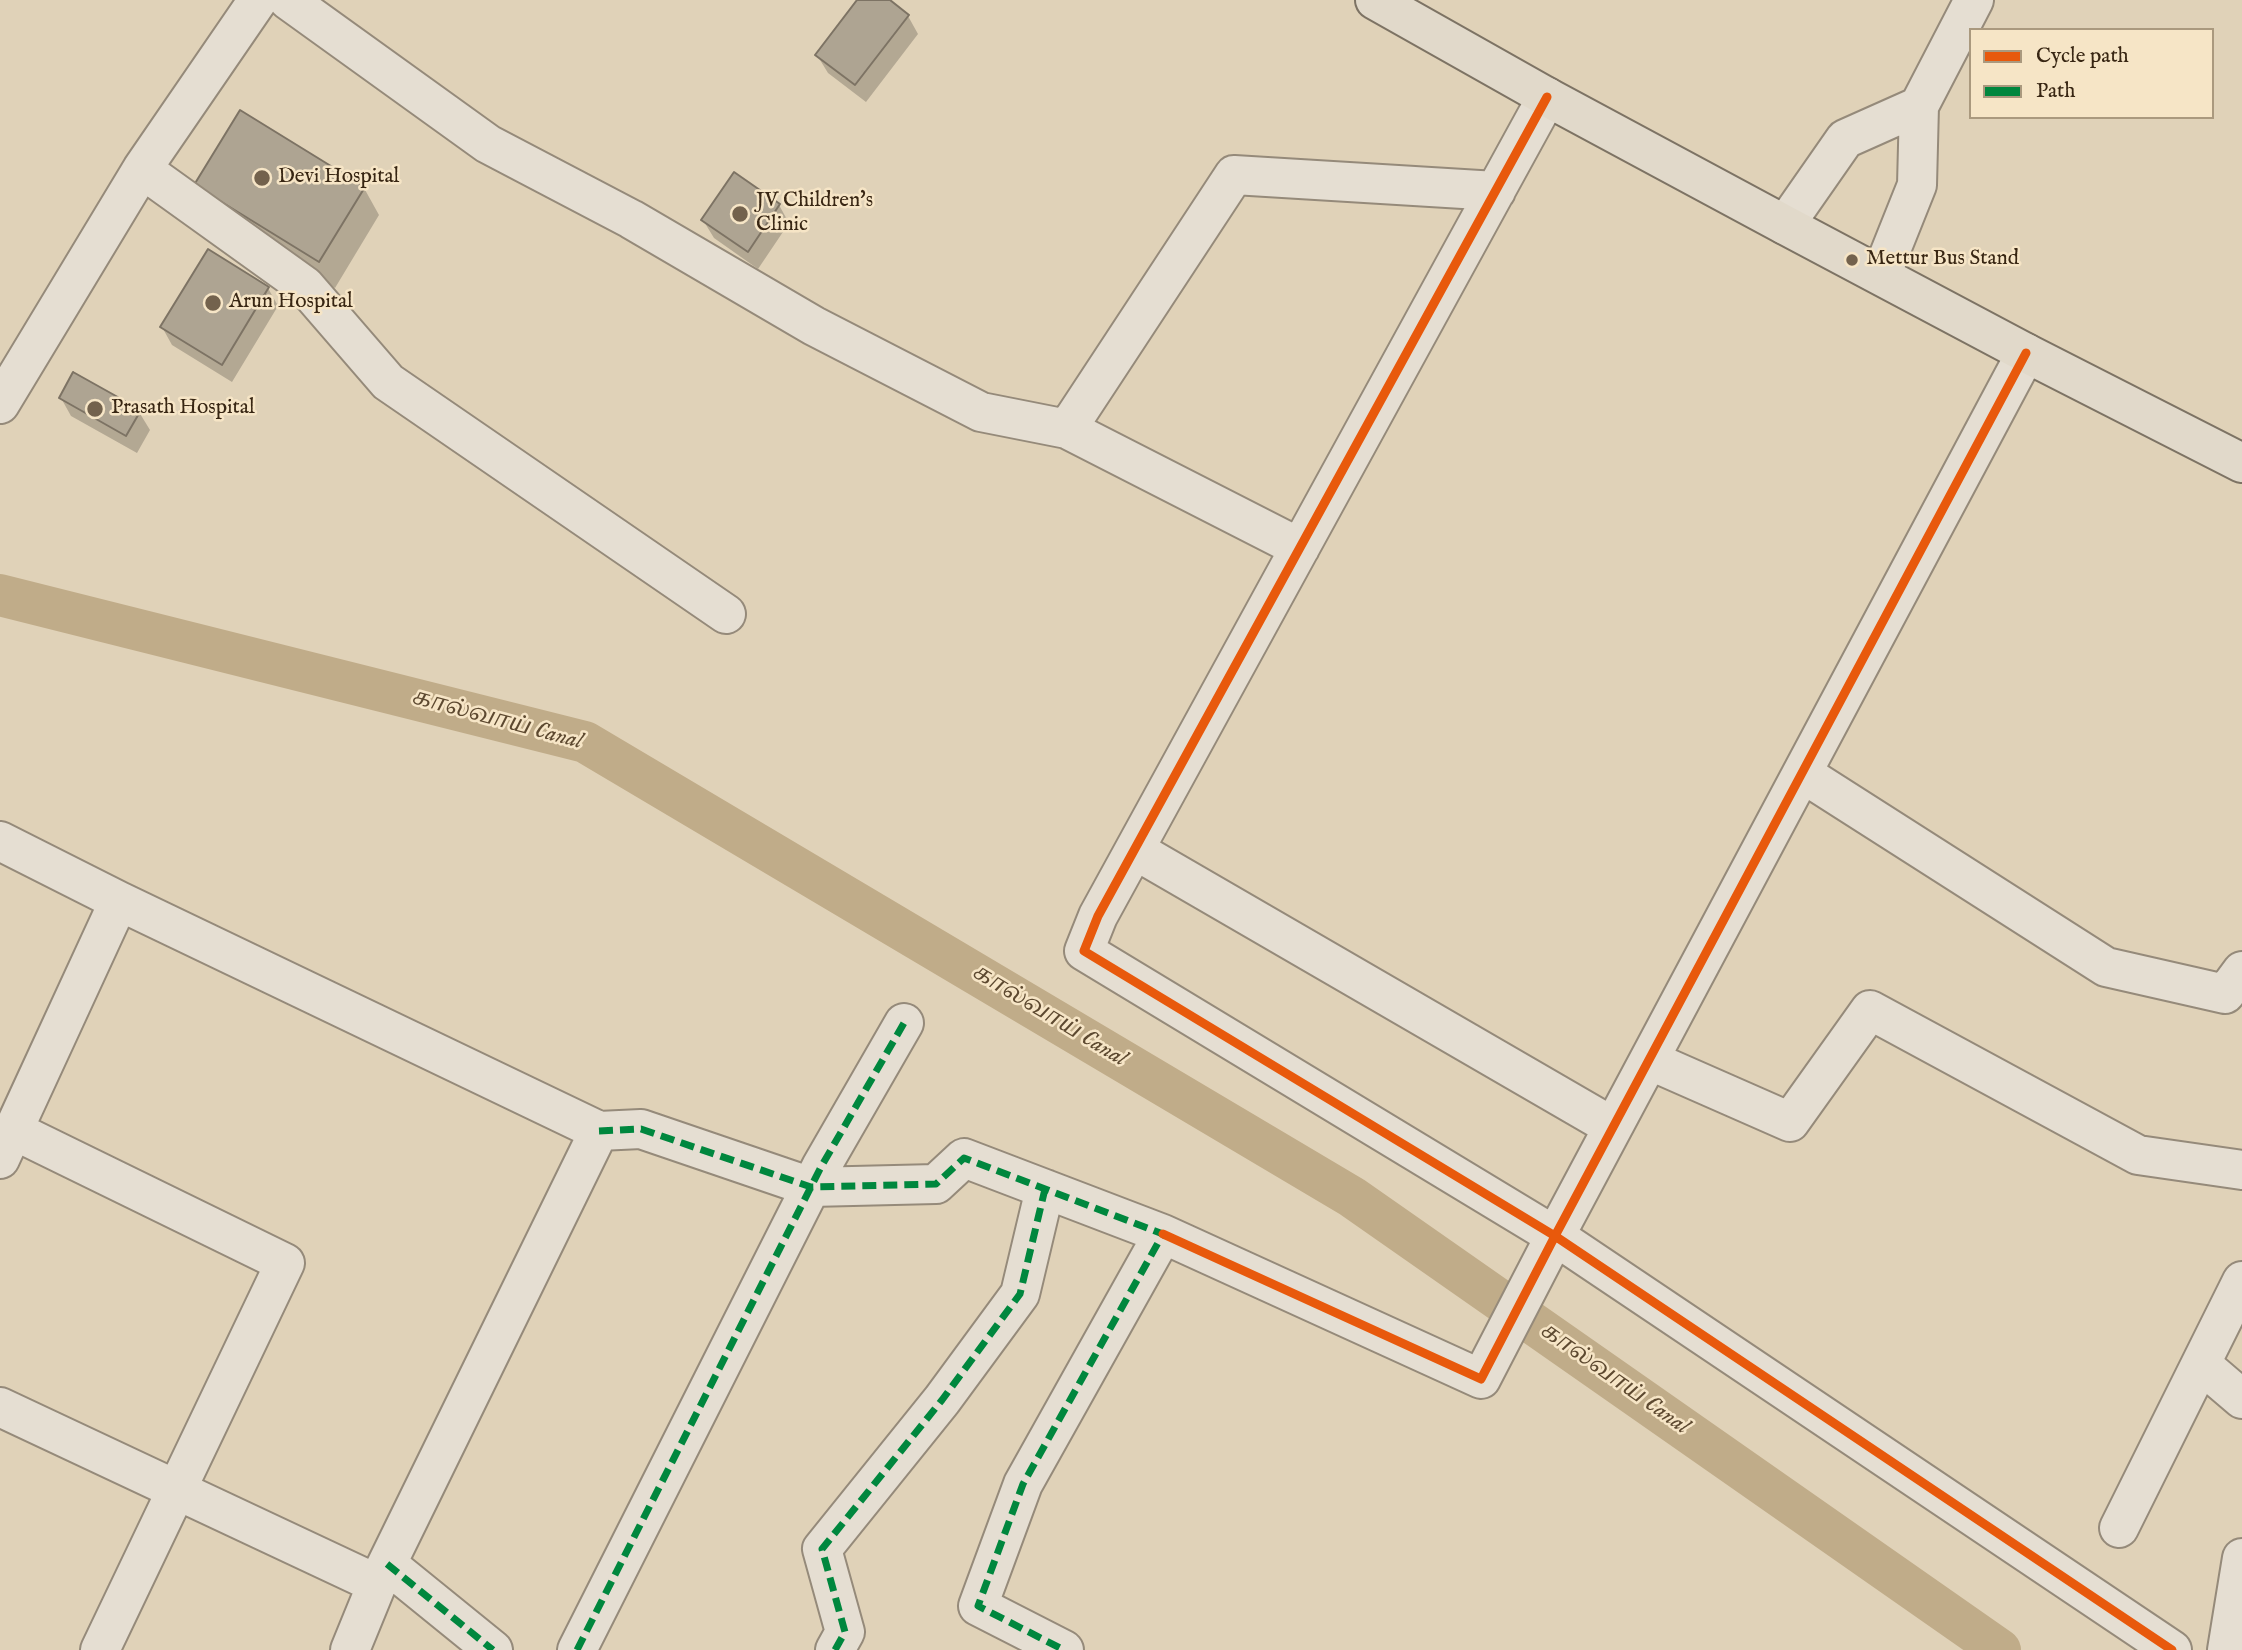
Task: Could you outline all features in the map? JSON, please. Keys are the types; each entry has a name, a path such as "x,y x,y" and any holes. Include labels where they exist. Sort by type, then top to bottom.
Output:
{"main road":[{"path":"1375,0 1547,97 1785,225 2026,353 2242,463"}],"street":[{"path":"0,404 142,169 258,0"},
{"path":"288,0 488,144 631,219 814,326 981,412 1067,429 1300,548"},
{"path":"1881,275 1917,185 1919,106 1974,0"},
{"path":"1547,97 1098,916 1084,951 1550,1246 2172,1650"},
{"path":"1785,225 1845,139 1919,106"},
{"path":"142,169 305,286 388,382 726,614"},
{"path":"1067,429 1234,175 1496,191"},
{"path":"0,841 119,901 599,1131 641,1129 811,1186 936,1184 964,1158 1163,1234 1481,1379 2026,353"},
{"path":"1802,773 2106,967 2225,994 2242,971"},
{"path":"1135,850 1613,1127"},
{"path":"100,1650 285,1263 7,1145 119,901"},
{"path":"1649,1060 1790,1122 1870,1010 2138,1155 2242,1170"},
{"path":"577,1650 811,1186 904,1023"},
{"path":"350,1650 382,1574 599,1131"},
{"path":"835,1650 845,1632 822,1549 942,1401 1020,1294 1045,1189"},
{"path":"1064,1650 978,1606 1023,1485 1163,1234"},
{"path":"2119,1528 2242,1282"},
{"path":"2201,1364 2242,1399"},
{"path":"0,1407 176,1490 382,1574 493,1650"},
{"path":"2227,1650 2242,1558"}],"building":[{"path":"857,0 890,0 909,15 855,85 815,55"},
{"path":"240,110 365,187 319,262 194,185"},
{"path":"734,172 780,204 748,252 701,220"},
{"path":"208,249 269,287 222,365 160,327"},
{"path":"73,372 141,410 126,436 59,398"}],"waterway":[{"name":"கால்வாய் Canal","path":"0,595 585,742 1352,1197 2000,1650"}],"marked path":[{"path":"577,1650 821,1167 904,1023"},
{"path":"599,1131 641,1129 811,1187 936,1184 964,1158 1163,1234 1023,1484 978,1606 1064,1650"},
{"path":"835,1650 845,1632 822,1549 942,1400 1020,1294 1045,1189"},
{"path":"387,1564 493,1650"}],"cycle path":[{"path":"1547,97 1098,916 1084,951 1555,1236 2172,1650"},
{"path":"1163,1234 1481,1379 2026,353"}],"place":[{"name":"Devi Hospital","path":"262,178"},
{"name":"JV Children's Clinic","path":"740,214"},
{"name":"Mettur Bus Stand","path":"1852,260"},
{"name":"Arun Hospital","path":"213,303"},
{"name":"Prasath Hospital","path":"95,409"}]}
